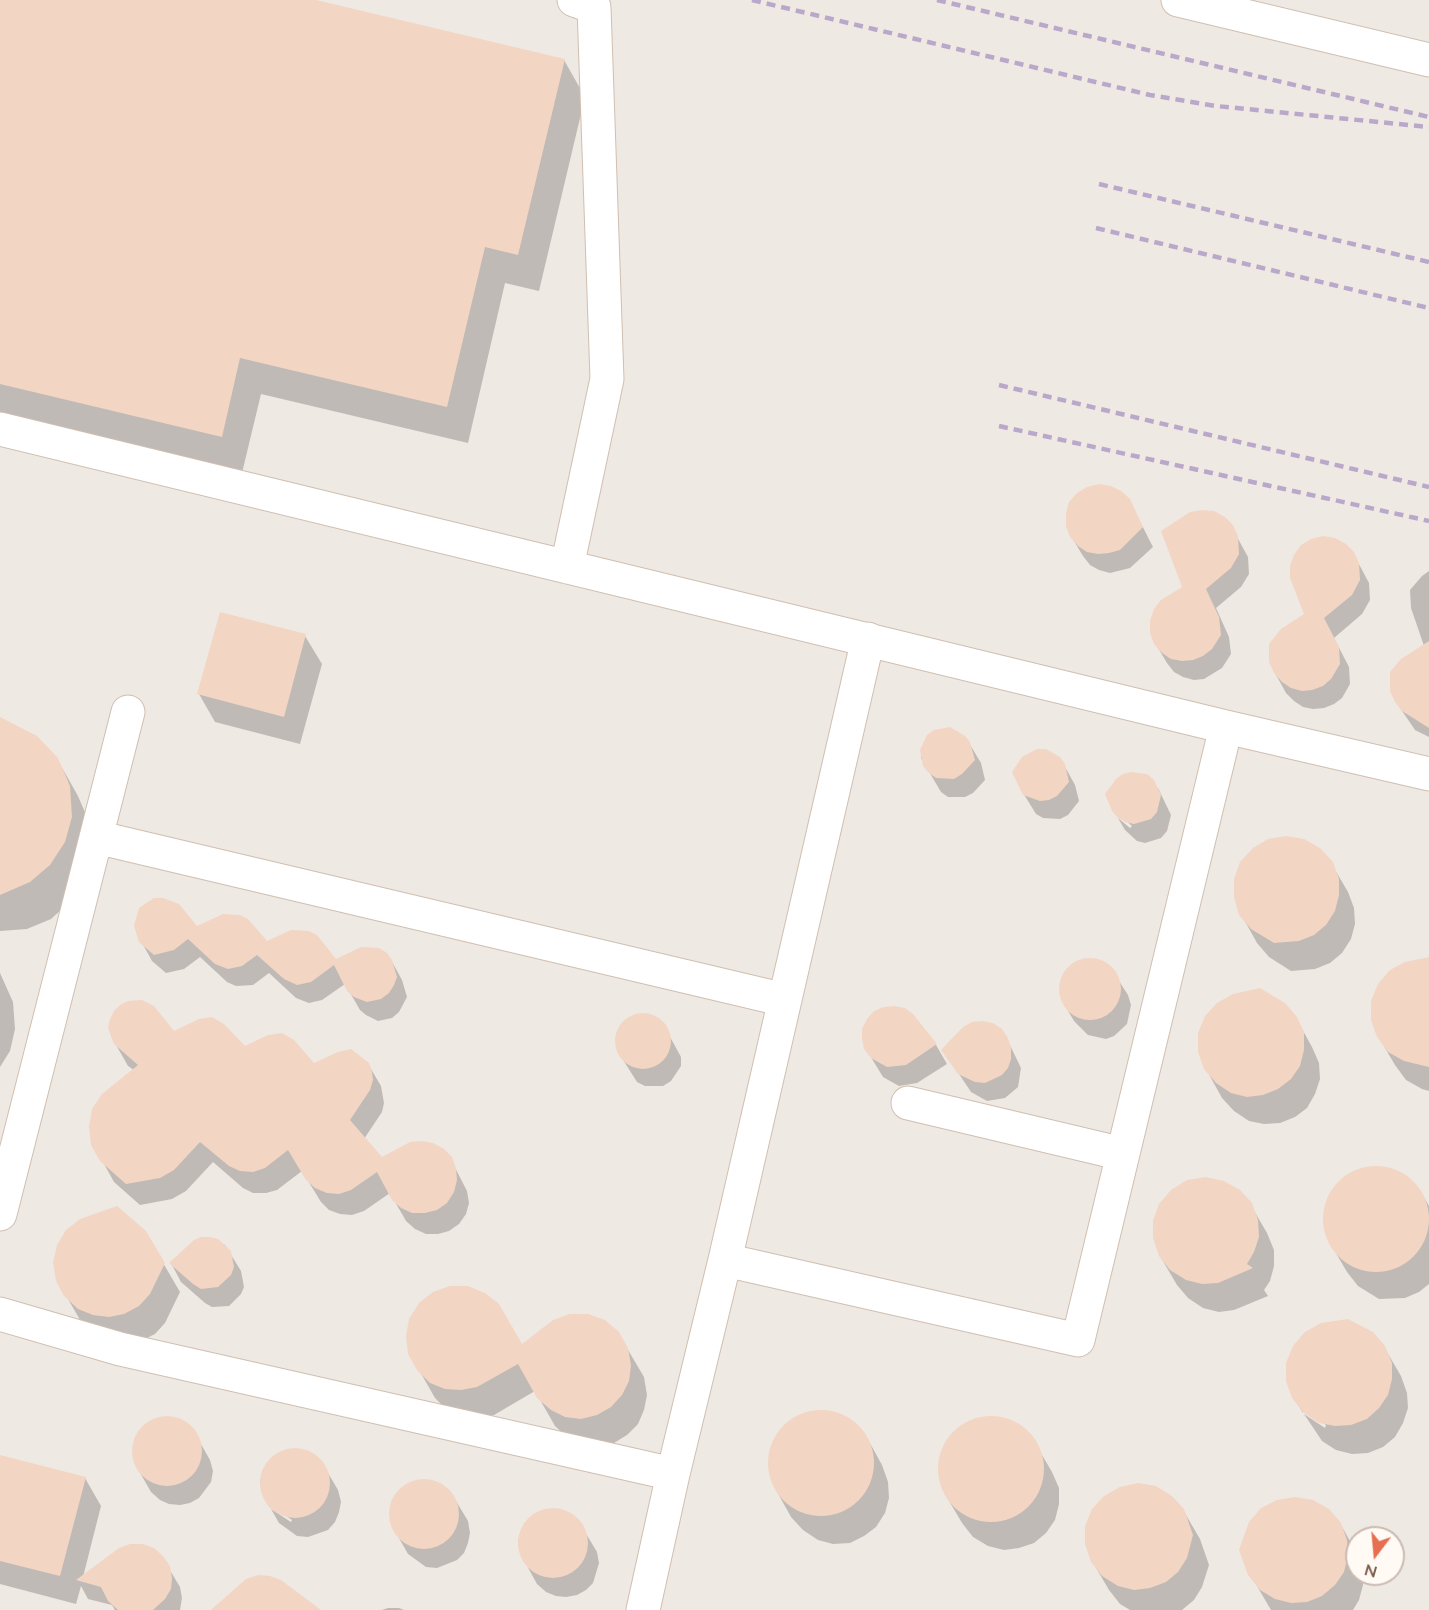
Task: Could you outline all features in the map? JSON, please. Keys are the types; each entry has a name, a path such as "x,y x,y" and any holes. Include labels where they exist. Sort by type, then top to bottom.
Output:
{"lane":[{"path":"567,567 607,379 594,7 574,0"},
{"path":"1178,0 1429,60"},
{"path":"0,429 1226,727 1429,774"},
{"path":"643,1610 868,639"},
{"path":"0,1214 128,712"},
{"path":"725,1260 1078,1340 1226,727"},
{"path":"96,837 785,1000"},
{"path":"908,1103 1123,1154"},
{"path":"0,1314 120,1349 673,1474"}],"shaded area":[{"path":"0,0 1429,0 1429,1610 0,1610"}],"building":[{"path":"0,0 316,0 565,59 518,255 485,247 447,407 240,358 222,437 0,384"},
{"path":"1099,484 1111,486 1130,499 1143,527 1120,550 1098,554 1087,552 1070,537 1066,526 1066,513 1069,502 1077,493"},
{"path":"1214,511 1233,525 1238,536 1239,554 1231,568 1206,589 1219,617 1221,635 1212,649 1203,656 1182,661 1171,659 1162,653 1154,644 1150,633 1150,621 1154,609 1161,600 1182,587 1161,531 1190,512"},
{"path":"1323,536 1335,538 1354,552 1359,563 1360,580 1352,595 1324,618 1339,647 1340,664 1331,679 1323,686 1302,691 1291,688 1274,673 1269,662 1269,644 1281,629 1304,614 1290,578 1290,566 1301,545"},
{"path":"220,612 306,634 284,717 197,694"},
{"path":"1429,641 1429,728 1402,711 1395,702 1390,691 1390,672 1401,659"},
{"path":"0,717 37,736 58,758 70,786 72,817 65,842 50,865 30,882 0,895"},
{"path":"950,727 970,742 975,760 954,779 936,778 923,766 920,750 927,735 934,730"},
{"path":"1037,749 1046,749 1060,757 1065,764 1069,782 1057,796 1049,800 1040,801 1023,795 1012,772 1022,757"},
{"path":"1131,772 1147,774 1154,780 1161,795 1157,812 1151,819 1134,824 1117,817 1105,794 1116,779"},
{"path":"1286,836 1304,839 1320,848 1333,862 1339,879 1339,895 1335,911 1326,925 1314,935 1299,941 1274,943 1251,929 1239,915 1234,897 1234,879 1240,862 1253,848 1268,839"},
{"path":"154,898 163,898 179,904 197,926 223,914 240,915 248,919 267,941 291,930 309,931 317,935 336,959 361,947 379,948 392,960 397,977 389,993 381,999 367,1002 354,997 347,991 334,965 311,982 297,985 284,979 257,955 242,966 228,969 215,964 188,939 174,950 154,955 139,942 134,926 139,908"},
{"path":"1429,957 1429,1067 1404,1061 1388,1052 1377,1037 1371,1020 1371,1001 1378,984 1390,970 1405,962"},
{"path":"1090,958 1102,960 1112,967 1119,977 1121,989 1119,1001 1112,1011 1102,1018 1090,1020 1078,1018 1068,1011 1061,1001 1059,989 1061,977 1068,967 1078,960"},
{"path":"1260,988 1285,1003 1297,1017 1304,1033 1304,1050 1300,1066 1291,1079 1278,1089 1263,1095 1247,1097 1231,1093 1216,1083 1204,1069 1198,1052 1198,1033 1205,1016 1217,1003 1233,994"},
{"path":"142,1000 154,1006 174,1031 199,1019 212,1017 224,1024 245,1046 268,1035 282,1033 294,1040 314,1063 351,1049 369,1063 373,1080 370,1090 350,1120 382,1157 410,1142 433,1143 444,1149 452,1157 457,1180 454,1192 447,1203 437,1210 412,1213 401,1208 392,1200 377,1172 351,1190 339,1194 327,1193 315,1188 306,1180 288,1150 265,1168 253,1172 240,1171 229,1166 200,1142 174,1170 160,1178 126,1184 100,1161 91,1145 89,1127 92,1109 102,1094 138,1065 114,1044 108,1028 110,1019 120,1005 128,1001"},
{"path":"894,1006 905,1008 913,1014 937,1044 906,1065 887,1067 871,1058 864,1049 862,1029 874,1011"},
{"path":"638,1013 648,1013 663,1021 669,1030 671,1041 669,1052 663,1061 648,1069 638,1069 627,1064 620,1057 615,1046 615,1036 620,1025 627,1018"},
{"path":"972,1022 993,1023 1002,1029 1011,1048 1008,1068 1002,1075 985,1083 975,1082 958,1074 941,1050 963,1027"},
{"path":"1376,1166 1396,1170 1413,1182 1425,1199 1429,1219 1425,1239 1413,1256 1396,1268 1376,1272 1356,1268 1339,1256 1327,1239 1323,1219 1327,1199 1339,1182 1356,1170"},
{"path":"1206,1177 1224,1181 1240,1190 1252,1203 1258,1220 1259,1237 1247,1264 1253,1268 1218,1283 1202,1284 1186,1280 1170,1270 1159,1256 1153,1238 1153,1221 1159,1204 1171,1190 1187,1180"},
{"path":"117,1206 146,1231 165,1263 150,1294 139,1306 124,1314 109,1317 93,1315 78,1309 64,1296 56,1281 53,1263 57,1245 66,1230 80,1219"},
{"path":"201,1237 218,1239 231,1251 234,1267 231,1275 218,1287 201,1289 169,1263 194,1240"},
{"path":"450,1286 468,1286 485,1293 499,1304 522,1344 553,1320 570,1314 588,1314 605,1320 619,1332 628,1348 631,1365 629,1381 622,1395 611,1407 597,1415 581,1419 565,1417 551,1410 537,1398 518,1364 477,1387 461,1390 445,1389 430,1383 417,1370 408,1354 406,1336 409,1319 419,1303 433,1292"},
{"path":"1348,1319 1373,1332 1385,1346 1392,1363 1392,1379 1388,1395 1367,1419 1351,1425 1335,1426 1319,1423 1304,1413 1292,1398 1286,1381 1286,1363 1293,1346 1305,1332 1321,1323"},
{"path":"821,1410 841,1414 858,1426 870,1443 874,1463 870,1483 858,1500 841,1512 821,1516 801,1512 784,1500 772,1483 768,1463 772,1443 784,1426 801,1414"},
{"path":"174,1416 187,1422 196,1431 200,1437 202,1451 200,1465 192,1476 181,1484 160,1486 142,1476 134,1465 132,1444 142,1426 153,1418"},
{"path":"991,1416 1011,1420 1028,1432 1040,1449 1044,1469 1040,1489 1028,1506 1011,1518 991,1522 971,1518 954,1506 942,1489 938,1469 942,1449 954,1432 971,1420"},
{"path":"302,1448 315,1454 324,1463 328,1469 330,1483 328,1497 320,1508 309,1516 288,1518 270,1508 262,1497 260,1476 270,1458 281,1450"},
{"path":"0,1455 86,1477 60,1576 0,1561"},
{"path":"431,1479 444,1485 453,1494 457,1500 459,1514 457,1528 449,1539 438,1547 417,1549 399,1539 391,1528 389,1507 399,1489 410,1481"},
{"path":"1138,1483 1156,1486 1172,1496 1184,1509 1193,1535 1187,1558 1178,1572 1166,1582 1150,1588 1134,1590 1118,1586 1102,1576 1091,1562 1085,1544 1085,1526 1092,1509 1104,1496 1120,1487"},
{"path":"1295,1497 1313,1500 1329,1509 1341,1523 1345,1534 1344,1572 1335,1585 1322,1596 1307,1602 1291,1603 1275,1599 1260,1590 1248,1575 1239,1550 1249,1522 1261,1508 1277,1500"},
{"path":"560,1508 573,1514 582,1523 586,1529 588,1543 586,1557 578,1568 567,1576 546,1578 528,1568 520,1557 518,1536 528,1518 539,1510"},
{"path":"130,1544 143,1544 154,1548 170,1566 171,1589 165,1599 153,1610 118,1610 108,1601 101,1587 76,1580 119,1548"},
{"path":"258,1575 281,1580 321,1610 211,1610 246,1579"}],"railway":[{"path":"752,0 1150,95 1216,106 1429,127"},
{"path":"937,0 1429,117"},
{"path":"1099,184 1429,262"},
{"path":"1096,228 1429,308"},
{"path":"999,385 1429,487"},
{"path":"999,426 1429,521"}]}
